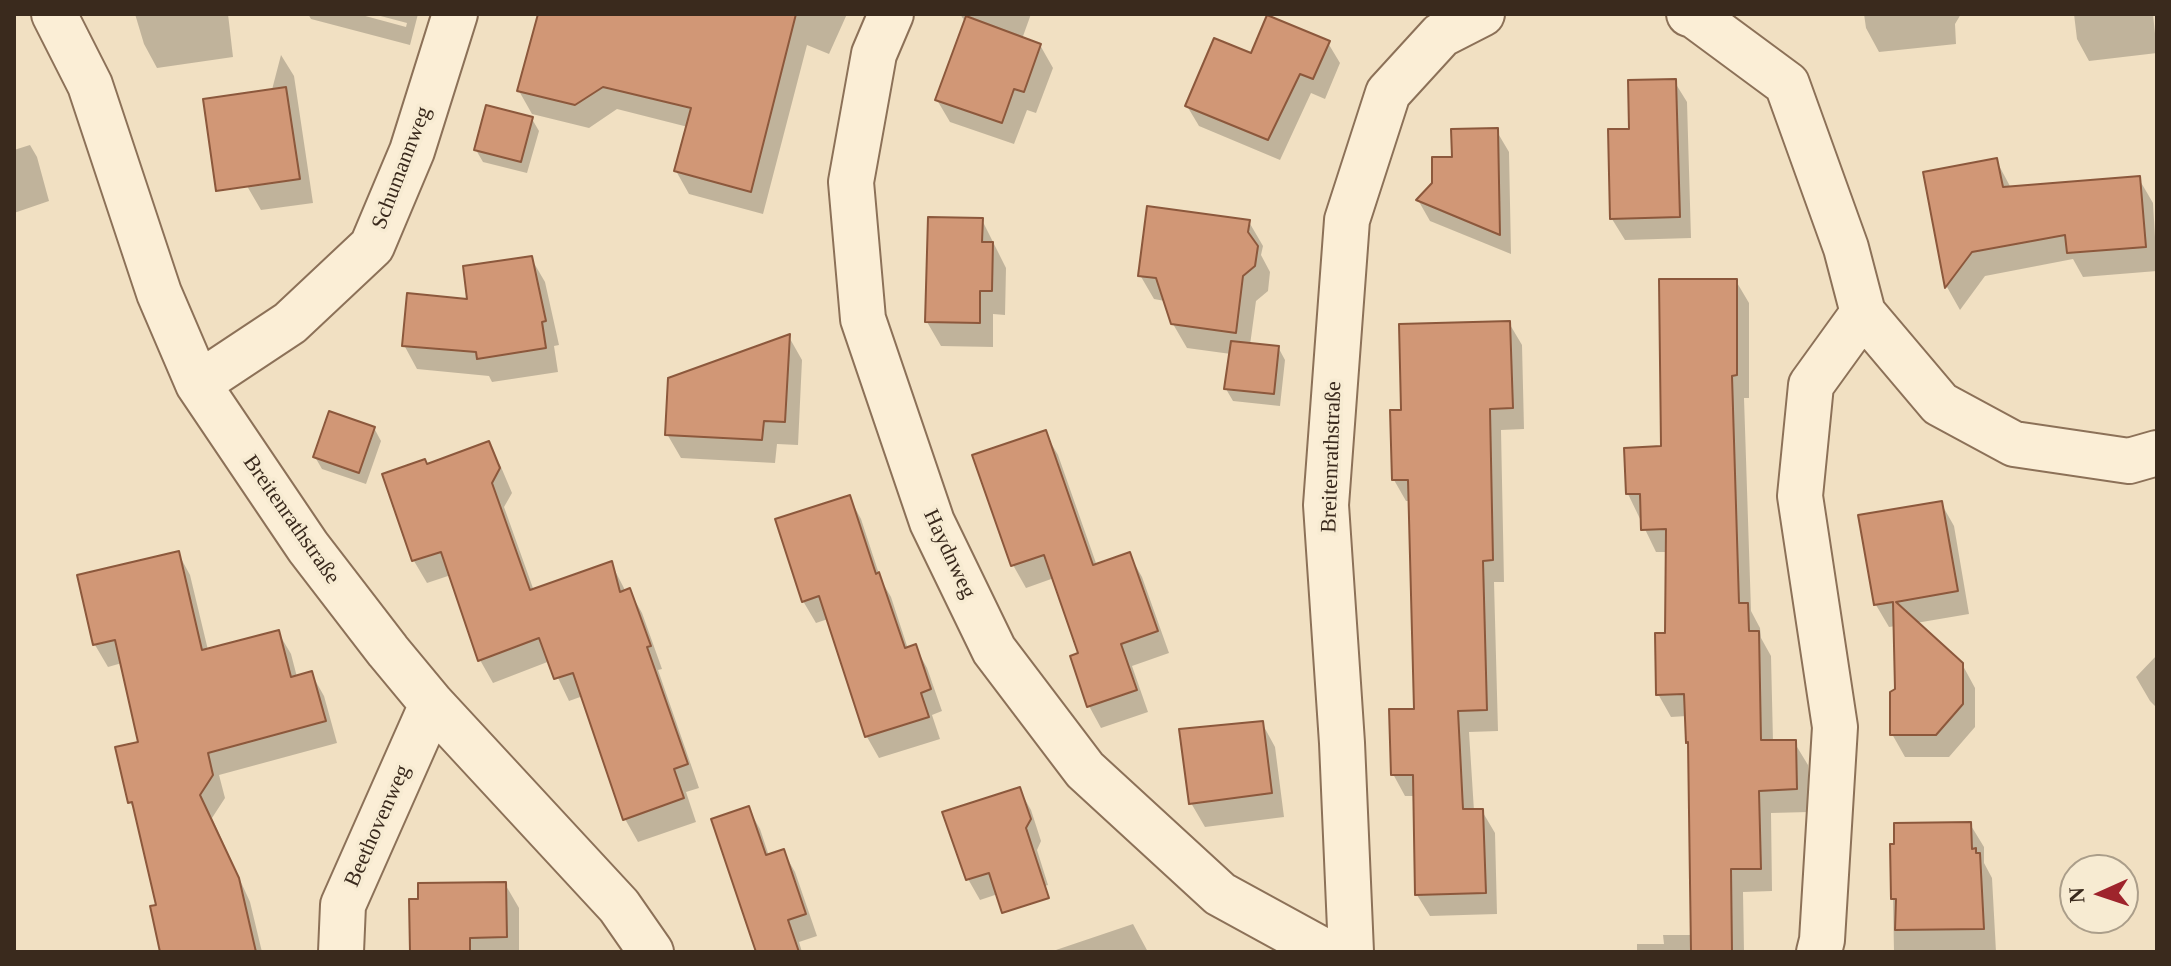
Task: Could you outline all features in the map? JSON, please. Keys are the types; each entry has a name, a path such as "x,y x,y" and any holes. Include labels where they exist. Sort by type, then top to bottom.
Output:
{"street":[{"name":"Breitenrathstraße","path":"54,14 90,85 159,293 198,384 308,547 432,704 619,906 651,952"},
{"name":"Schumannweg","path":"198,384 290,323 372,246 412,151 455,14"},
{"name":"Haydnweg","path":"891,14 874,54 851,182 863,319 932,522 994,650 1085,770 1220,894 1326,952"},
{"name":"Breitenrathstraße","path":"1351,952 1342,743 1326,505 1347,220 1388,93 1441,35 1482,14"},
{"path":"1689,14 1787,84 1846,248 1863,313 1940,404 2014,444 2129,461 2157,453"},
{"path":"1819,952 1835,727 1800,496 1811,385 1863,313"},
{"name":"Beethovenweg","path":"341,952 343,905 432,704"}],"building":[{"path":"538,14 796,14 751,192 674,171 691,108 603,87 575,105 517,91"},
{"path":"1267,15 1330,41 1313,79 1300,74 1268,140 1185,106 1214,38 1251,53"},
{"path":"966,16 1041,44 1024,92 1014,89 1002,123 935,100"},
{"path":"1676,79 1680,217 1610,219 1608,129 1629,129 1628,80"},
{"path":"286,87 300,179 216,191 203,99"},
{"path":"486,105 533,117 521,162 474,150"},
{"path":"1498,128 1500,235 1416,200 1432,183 1432,157 1452,157 1451,129"},
{"path":"1997,158 2003,187 2140,176 2146,247 2067,253 2065,235 1972,252 1945,288 1923,172"},
{"path":"1147,206 1250,220 1248,232 1258,246 1255,266 1243,276 1236,333 1171,324 1156,278 1138,276"},
{"path":"928,217 983,218 982,242 993,242 992,291 980,291 980,323 925,322"},
{"path":"532,256 546,321 542,322 546,348 477,359 476,352 402,346 407,293 467,299 463,266"},
{"path":"1659,279 1737,279 1737,375 1732,376 1739,603 1748,603 1749,631 1759,631 1761,740 1796,740 1797,789 1759,791 1761,869 1731,869 1732,952 1691,952 1688,742 1684,694 1656,695 1655,633 1665,633 1666,529 1641,530 1640,494 1626,494 1624,448 1661,446"},
{"path":"1510,321 1513,408 1490,409 1493,560 1483,561 1487,710 1458,711 1463,809 1483,809 1486,893 1415,895 1413,775 1391,775 1389,709 1414,709 1408,480 1392,480 1390,410 1401,410 1399,324"},
{"path":"790,334 785,422 764,421 762,440 665,435 668,378"},
{"path":"1231,341 1279,346 1274,394 1224,389"},
{"path":"329,411 375,427 359,473 313,457"},
{"path":"1046,430 1093,565 1130,552 1158,631 1121,644 1137,690 1087,707 1070,656 1078,653 1044,555 1011,566 972,455"},
{"path":"489,441 500,468 492,483 530,590 612,561 620,592 630,588 688,764 674,769 684,798 623,820 573,673 554,679 539,638 478,661 441,552 412,561 382,474 425,459 427,464"},
{"path":"850,495 905,648 916,644 931,689 921,693 929,717 865,737 819,596 802,602 775,519"},
{"path":"1942,501 1958,591 1896,602 1963,663 1963,704 1936,735 1890,735 1890,692 1895,689 1893,602 1874,605 1858,515"},
{"path":"179,551 202,650 279,630 291,677 312,671 326,721 208,753 213,775 200,795 239,878 256,952 160,952 150,906 156,905 132,802 128,803 115,747 138,742 115,640 93,645 77,575"},
{"path":"1263,721 1272,793 1189,804 1179,729"},
{"path":"1020,787 1031,819 1026,828 1049,898 1002,913 989,873 966,880 942,812"},
{"path":"749,806 766,855 784,849 806,914 788,920 799,952 756,952 711,819"},
{"path":"1971,822 1972,849 1976,848 1976,853 1980,853 1984,929 1895,930 1896,899 1891,899 1890,844 1894,844 1894,823"},
{"path":"506,882 507,937 470,938 470,952 410,952 409,899 418,899 418,883"}]}
